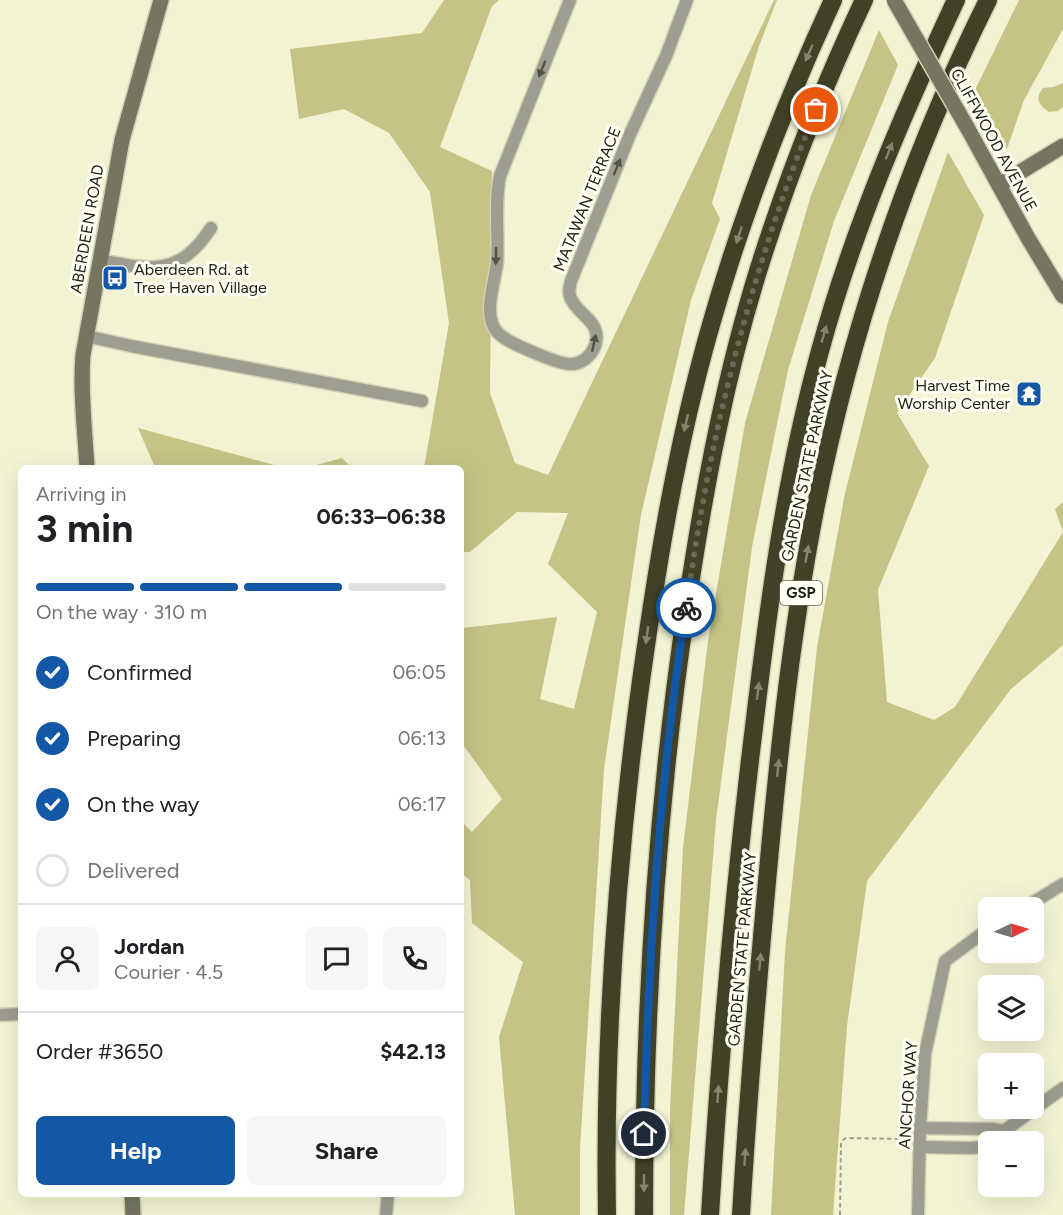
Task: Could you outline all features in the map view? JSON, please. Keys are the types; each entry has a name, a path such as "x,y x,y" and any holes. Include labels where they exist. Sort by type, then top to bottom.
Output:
{"highway":[{"path":"607,1215 609,1033 619,873 644,657 664,531 699,368 734,249 776,132 833,0"},
{"path":"644,1215 646,1040 654,884 676,678 701,512 726,389 759,269 789,179 812,120 864,0"},
{"name":"GARDEN STATE PARKWAY","path":"710,1215 719,1074 736,884 768,615 790,476 820,349 846,266 891,146 956,0"},
{"name":"GARDEN STATE PARKWAY","path":"741,1215 760,965 783,725 795,630 816,509 847,375 887,242 926,137 988,0"}],"street":[{"name":"ABERDEEN ROAD","path":"87,465 82,366 86,336 122,140 160,0"},
{"name":"MATAWAN TERRACE","path":"570,0 500,176 496,212 497,262 490,315 496,331 507,340 568,364 582,361 590,356 596,342 594,327 571,299 569,290 571,282 632,132 663,65 687,0"},
{"name":"CLIFFWOOD AVENUE","path":"894,0 1063,296"},
{"path":"999,185 1063,146"},
{"path":"100,261 140,268 167,266 190,254 211,228"},
{"path":"86,336 422,401"},
{"path":"1042,897 1063,884"},
{"name":"ANCHOR WAY","path":"918,1215 925,1054 945,961 978,936"},
{"path":"0,1015 18,1014"},
{"path":"920,1128 1004,1131 1063,1088"},
{"path":"921,1147 978,1148"},
{"path":"132,1197 134,1215"},
{"path":"386,1215 388,1197"}],"path":[{"path":"840,1215 841,1144 843,1140 846,1138 905,1139"}],"shaded area":[{"path":"444,0 499,0 492,6 440,147 492,171 490,393 515,463 548,475 774,0 777,0 759,46 712,203 720,219 691,300 641,515 604,769 580,1149 580,1215 515,1215 499,1037 523,962 472,923 470,880 464,875 464,824 472,832 502,799 464,746 464,628 557,617 540,699 574,709 597,612 548,564 568,513 517,512 470,552 464,552 464,465 425,465 449,323 430,192 389,133 344,109 299,119 290,49 422,33"},
{"path":"1019,0 1063,0 1063,29 1024,100 1007,149 974,92"},
{"path":"879,30 898,65 834,221 788,370 752,547 716,820 684,1215 670,1215 670,1110 683,847 708,641 745,423 811,195"},
{"path":"1063,83 1063,107 1058,111 1049,112 1039,101 1039,95 1043,88"},
{"path":"948,152 984,215 935,358 897,413 929,466 878,590 887,702 934,720 955,707 1063,532 1063,645 1011,689 867,881 847,1026 833,1215 771,1215 785,951 817,647 845,493 888,322"},
{"path":"138,428 274,465 154,465"},
{"path":"342,458 349,465 316,465"},
{"path":"1063,502 1063,532 1055,509"}],"way so far":[{"path":"686,608 709,470 736,348 772,229 816,110"}],"place":[{"name":"Aberdeen Rd. at Tree Haven Village","path":"115,278"},
{"name":"Harvest Time Worship Center","path":"1029,394"}],"route":[{"path":"644,1134 654,884 671,719 686,608"}]}
